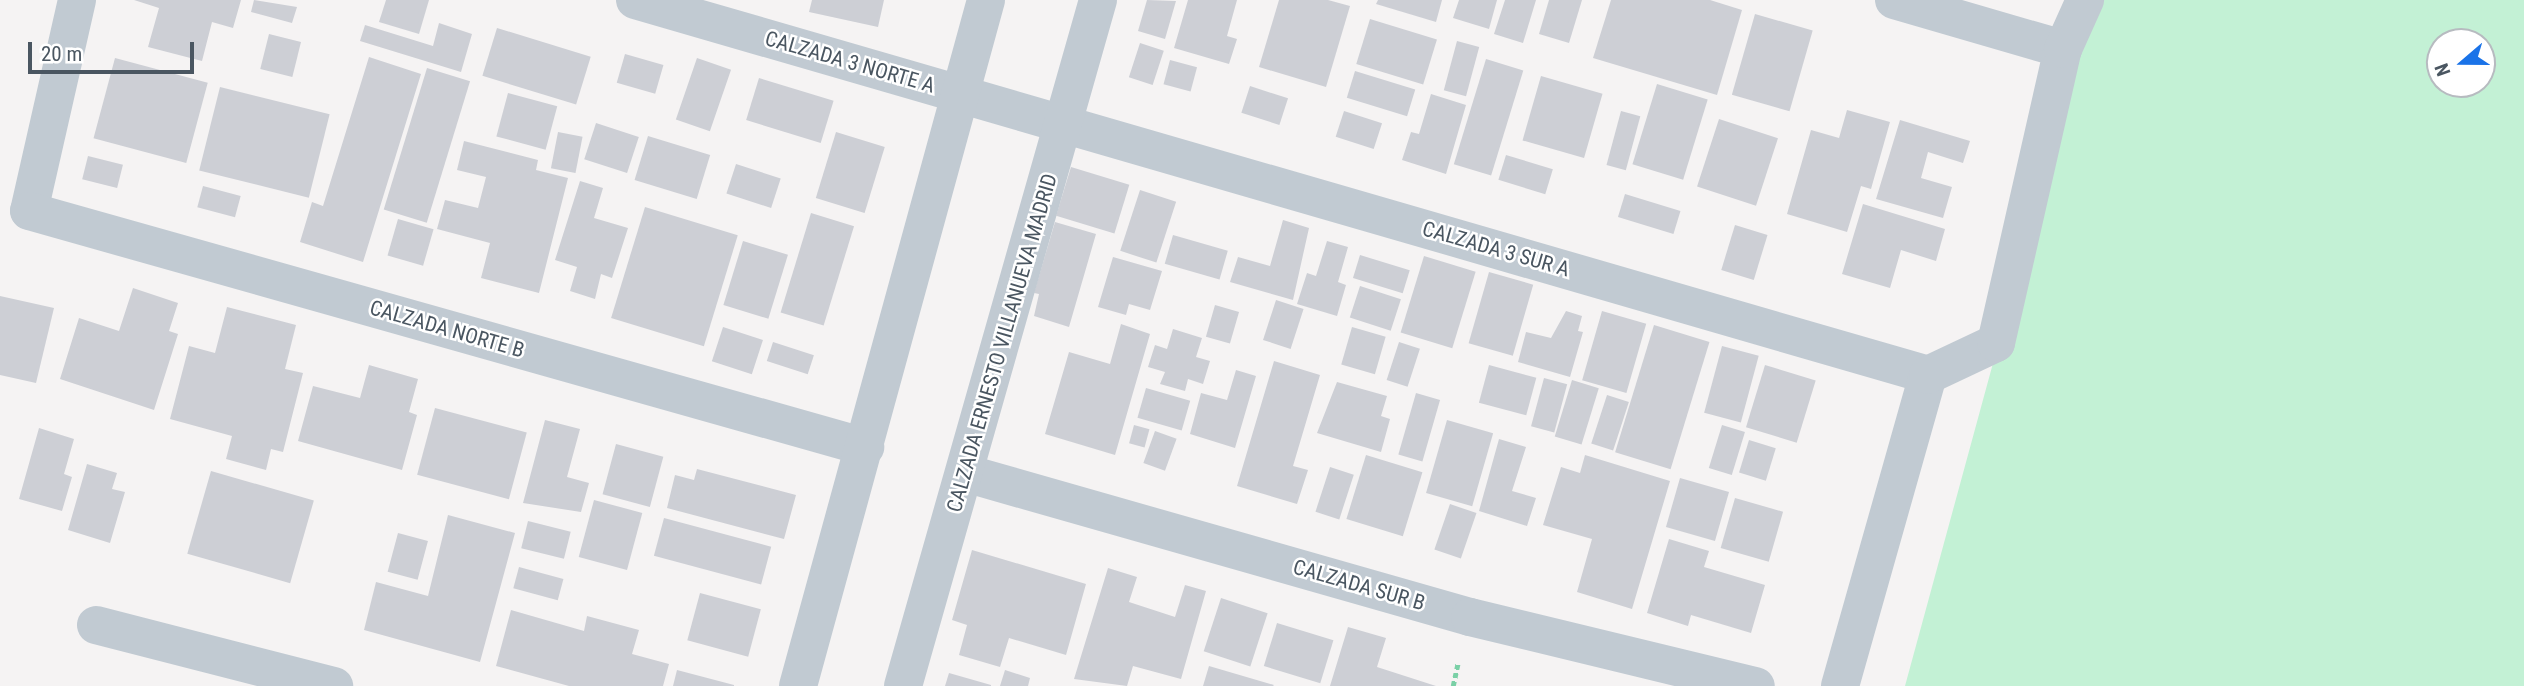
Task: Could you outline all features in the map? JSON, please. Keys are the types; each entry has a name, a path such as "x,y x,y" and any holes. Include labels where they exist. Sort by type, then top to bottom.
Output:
{"street":[{"name":"CALZADA NORTE B","path":"77,0 29,211 865,447"},
{"name":"CALZADA 3 NORTE A","path":"635,0 1065,123"},
{"path":"797,686 986,0"},
{"name":"CALZADA ERNESTO VILLANUEVA MADRID","path":"903,686 1098,0"},
{"path":"1894,0 2063,49"},
{"path":"1840,686 1928,375 1996,343 2063,49 2085,0"},
{"name":"CALZADA 3 SUR A","path":"1065,123 1928,375"},
{"name":"CALZADA SUR B","path":"965,473 1470,617 1756,686"},
{"path":"96,625 334,686"}],"green space":[{"path":"2092,0 2524,0 2524,686 1905,686"}],"building":[{"path":"134,0 241,0 233,28 212,22 202,61 148,47 159,8"},
{"path":"254,0 297,7 292,23 251,12"},
{"path":"386,0 429,0 419,34 379,22"},
{"path":"812,0 884,0 878,27 809,12"},
{"path":"1147,0 1176,1 1165,39 1138,31"},
{"path":"1188,0 1237,0 1227,36 1237,39 1229,64 1174,48"},
{"path":"1279,0 1328,0 1350,6 1326,87 1259,67"},
{"path":"1378,0 1442,0 1436,22 1376,4"},
{"path":"1459,0 1497,0 1489,29 1453,18"},
{"path":"1505,0 1536,0 1523,43 1494,34"},
{"path":"1549,0 1582,0 1569,43 1539,34"},
{"path":"1611,0 1710,0 1742,10 1717,95 1593,58"},
{"path":"1755,14 1813,31 1790,111 1732,95"},
{"path":"1370,19 1437,39 1423,84 1356,64"},
{"path":"439,23 472,34 461,72 360,41 365,25 433,46"},
{"path":"497,28 591,57 576,104 482,76"},
{"path":"269,34 301,42 292,77 260,69"},
{"path":"1457,41 1479,47 1466,96 1444,90"},
{"path":"1140,43 1164,51 1153,85 1129,77"},
{"path":"625,54 663,65 655,94 617,83"},
{"path":"369,57 421,74 363,262 300,242 312,202 323,206"},
{"path":"115,58 208,83 186,163 94,138"},
{"path":"697,58 731,70 710,131 676,119"},
{"path":"1486,59 1523,70 1491,176 1454,164"},
{"path":"1170,60 1197,67 1191,91 1164,84"},
{"path":"427,68 470,81 427,223 384,210"},
{"path":"1355,71 1415,89 1407,116 1347,98"},
{"path":"1541,76 1603,94 1584,158 1523,140"},
{"path":"759,78 834,101 821,143 746,120"},
{"path":"1657,84 1708,99 1683,180 1632,164"},
{"path":"1250,86 1288,98 1279,125 1241,113"},
{"path":"220,87 330,114 309,198 199,170"},
{"path":"508,93 557,106 546,150 496,136"},
{"path":"1431,94 1466,105 1446,174 1402,160 1411,132 1419,134"},
{"path":"1847,110 1890,122 1871,189 1861,186 1847,232 1787,214 1811,130 1839,138"},
{"path":"1344,111 1382,123 1374,149 1336,137"},
{"path":"1621,111 1640,116 1626,170 1607,165"},
{"path":"1719,119 1778,138 1756,206 1697,187"},
{"path":"1900,120 1970,141 1963,163 1928,152 1921,178 1952,187 1943,218 1876,199"},
{"path":"596,123 639,137 627,173 584,159"},
{"path":"558,132 583,137 575,173 551,168"},
{"path":"836,132 885,147 865,213 816,198"},
{"path":"648,136 710,155 697,199 635,180"},
{"path":"464,141 538,160 536,170 568,178 539,293 481,278 490,243 437,229 445,200 478,208 486,177 457,170"},
{"path":"1506,155 1553,169 1545,194 1498,180"},
{"path":"88,156 123,165 117,188 82,179"},
{"path":"736,164 781,179 771,208 726,193"},
{"path":"1071,167 1129,185 1114,234 1056,216"},
{"path":"580,181 603,188 594,218 628,228 612,278 601,274 595,299 570,291 577,267 555,260"},
{"path":"203,186 241,196 235,217 197,207"},
{"path":"1140,190 1176,202 1156,263 1120,251"},
{"path":"1625,194 1680,211 1673,234 1618,217"},
{"path":"1863,204 1945,229 1936,261 1901,250 1890,288 1842,274"},
{"path":"645,207 738,235 704,346 611,318"},
{"path":"811,213 854,226 824,326 781,312"},
{"path":"398,219 434,229 423,266 388,256"},
{"path":"1283,220 1309,228 1293,300 1230,282 1238,257 1270,266"},
{"path":"1055,222 1096,234 1069,327 1034,316 1039,294 1034,293"},
{"path":"1735,225 1768,235 1754,280 1721,270"},
{"path":"1173,235 1228,251 1220,280 1165,264"},
{"path":"743,241 788,255 768,319 723,305"},
{"path":"1327,241 1348,247 1338,282 1346,285 1337,316 1297,304 1307,273 1316,276"},
{"path":"1360,255 1410,270 1403,293 1353,278"},
{"path":"1424,256 1476,272 1452,348 1401,333"},
{"path":"1113,257 1162,271 1150,310 1129,304 1126,315 1098,307"},
{"path":"1489,272 1533,285 1513,356 1469,343"},
{"path":"1360,286 1401,299 1391,331 1350,317"},
{"path":"133,288 178,303 169,331 178,334 154,410 60,379 79,318 119,331"},
{"path":"0,296 54,308 36,383 0,375"},
{"path":"1276,300 1304,309 1291,349 1263,340"},
{"path":"1215,305 1239,312 1230,344 1206,337"},
{"path":"227,307 296,325 285,369 303,373 283,452 271,449 266,470 226,459 232,436 170,419 189,346 215,353"},
{"path":"1566,311 1582,316 1578,331 1583,332 1570,377 1518,362 1526,332 1551,338"},
{"path":"1602,311 1646,324 1626,393 1582,380"},
{"path":"1121,324 1150,334 1115,455 1045,434 1069,352 1110,364"},
{"path":"1654,325 1709,342 1671,469 1615,452"},
{"path":"723,327 763,340 752,374 712,361"},
{"path":"1352,327 1386,337 1375,374 1341,364"},
{"path":"1173,329 1202,338 1196,357 1210,361 1203,384 1188,379 1185,391 1160,384 1165,372 1148,367 1155,345 1167,349"},
{"path":"773,342 814,355 808,374 767,361"},
{"path":"1399,342 1420,349 1408,387 1387,380"},
{"path":"1722,346 1759,356 1741,422 1704,413"},
{"path":"1274,361 1320,375 1293,466 1308,470 1297,504 1237,486"},
{"path":"369,365 418,379 409,412 417,415 402,470 298,441 313,386 360,398"},
{"path":"1489,365 1536,378 1526,415 1479,403"},
{"path":"1765,365 1816,380 1797,443 1746,427"},
{"path":"1236,370 1256,376 1235,448 1190,434 1201,393 1227,400"},
{"path":"1544,378 1567,384 1554,433 1531,426"},
{"path":"1572,380 1599,388 1582,445 1555,436"},
{"path":"1337,382 1387,396 1381,416 1390,419 1381,452 1317,433"},
{"path":"1146,388 1190,401 1182,430 1137,418"},
{"path":"1416,393 1440,400 1422,461 1398,455"},
{"path":"1607,395 1629,402 1613,451 1591,444"},
{"path":"435,408 527,433 509,499 417,475"},
{"path":"545,420 580,429 567,477 589,483 581,512 523,503"},
{"path":"1447,420 1493,433 1472,506 1426,493"},
{"path":"1134,425 1149,429 1145,447 1129,443"},
{"path":"1722,425 1745,432 1732,475 1709,468"},
{"path":"39,428 74,439 64,474 72,477 62,511 19,499"},
{"path":"1155,431 1177,439 1165,471 1143,463"},
{"path":"1499,439 1526,447 1512,491 1536,498 1527,526 1479,511"},
{"path":"1749,440 1776,448 1766,481 1739,473"},
{"path":"616,444 663,457 650,507 603,494"},
{"path":"1366,455 1422,472 1403,536 1346,519"},
{"path":"1585,455 1670,481 1632,609 1577,592 1592,539 1543,525 1561,467 1580,473"},
{"path":"87,464 117,473 112,489 125,492 110,543 68,530"},
{"path":"1330,467 1354,475 1339,519 1315,512"},
{"path":"697,469 796,495 784,539 667,508 675,475 694,480"},
{"path":"211,471 314,500 290,583 187,554"},
{"path":"1680,478 1729,492 1715,541 1666,527"},
{"path":"1735,498 1783,512 1769,562 1721,548"},
{"path":"594,500 642,513 627,570 579,557"},
{"path":"1450,504 1476,513 1461,559 1434,549"},
{"path":"448,515 515,533 480,662 364,630 376,582 428,596"},
{"path":"664,518 771,547 761,584 654,556"},
{"path":"528,521 571,532 564,559 521,548"},
{"path":"398,533 428,541 418,580 388,572"},
{"path":"1669,539 1709,551 1704,567 1765,585 1751,633 1691,615 1688,626 1647,613"},
{"path":"972,550 1086,584 1066,655 1009,638 1000,667 959,655 967,625 952,620"},
{"path":"519,567 563,579 558,600 513,588"},
{"path":"1108,568 1137,577 1129,602 1175,617 1185,585 1206,591 1181,679 1133,666 1127,686 1074,679"},
{"path":"700,593 761,609 748,657 687,640"},
{"path":"1221,598 1268,613 1250,666 1204,651"},
{"path":"511,610 584,631 587,616 639,630 632,654 669,664 663,686 569,686 496,666"},
{"path":"1277,623 1333,640 1320,683 1264,666"},
{"path":"1348,627 1386,638 1377,667 1436,686 1330,686"},
{"path":"1209,666 1274,685 1203,686"},
{"path":"677,670 734,685 734,686 673,686"},
{"path":"1005,670 1030,678 1028,686 1000,686"},
{"path":"949,673 991,685 991,686 945,686"}]}
